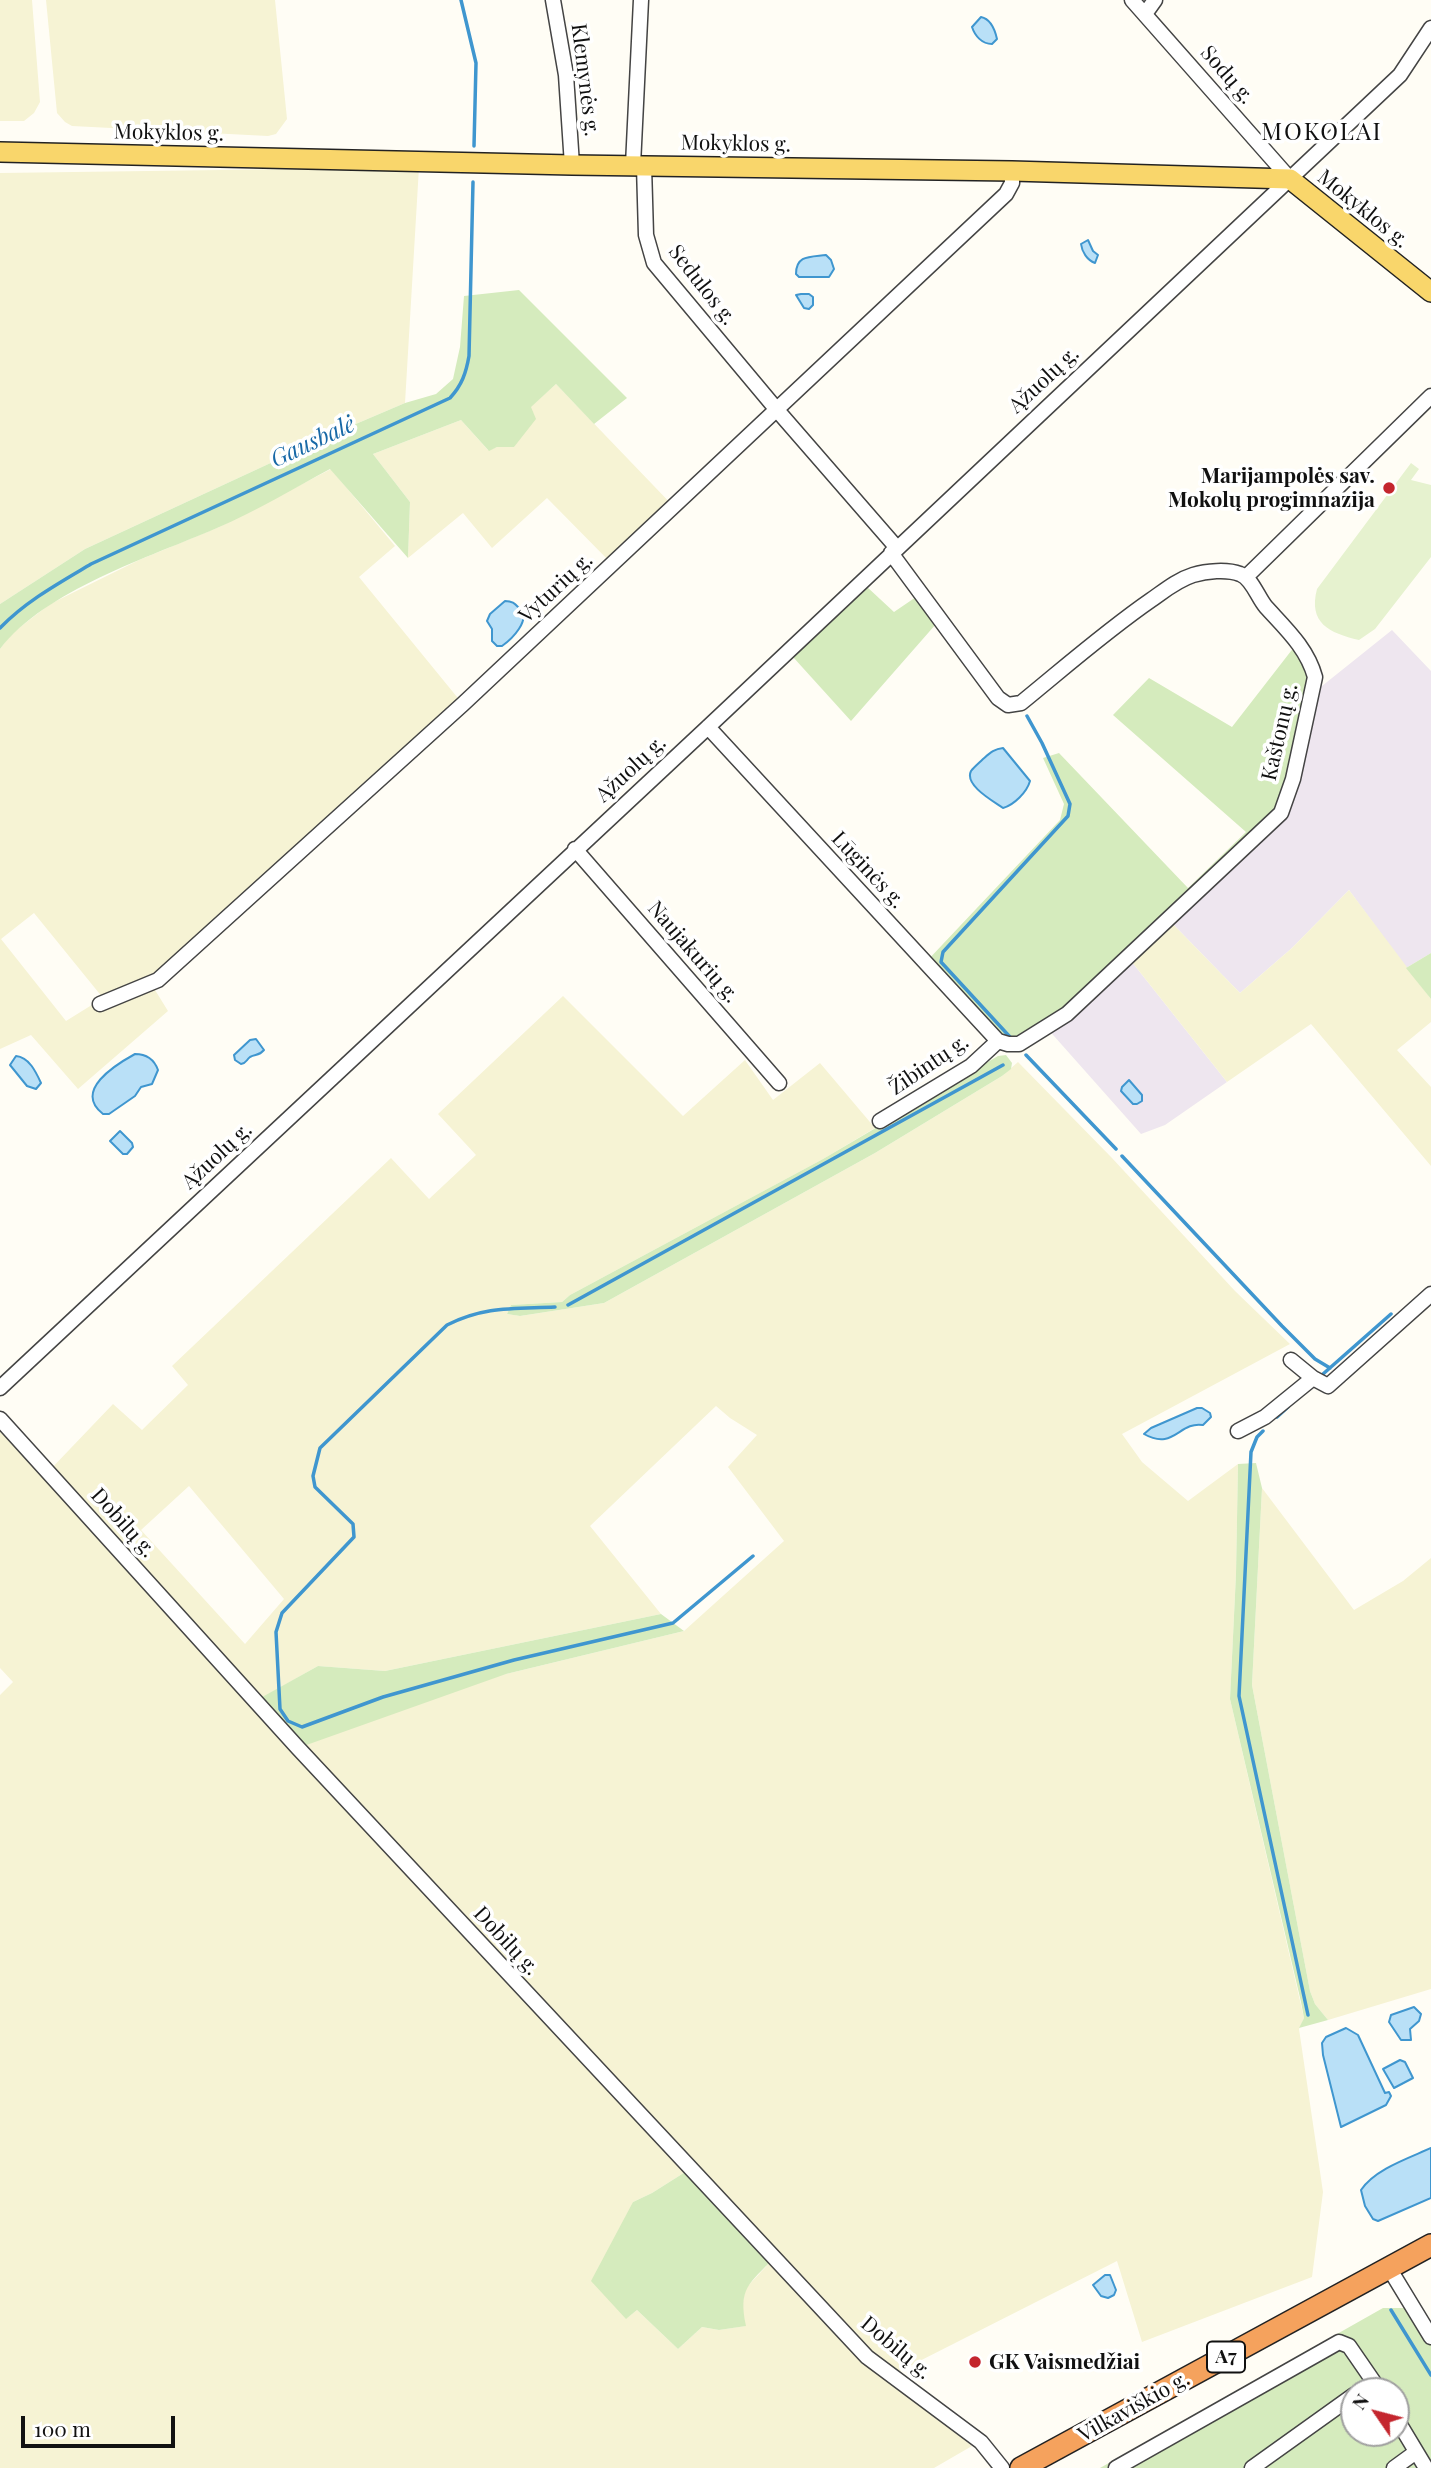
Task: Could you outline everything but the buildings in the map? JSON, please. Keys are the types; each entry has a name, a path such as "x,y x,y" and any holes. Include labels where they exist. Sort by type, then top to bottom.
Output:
{"highway":[{"name":"Vilkaviškio g.","path":"1021,2468 1431,2245"}],"main road":[{"name":"Mokyklos g.","path":"0,152 572,165 1012,171 1290,179 1431,292"}],"street":[{"name":"Klemynės g.","path":"553,0 566,75 572,165"},
{"name":"Sedulos g.","path":"641,0 638,165 646,235 654,262 894,550"},
{"name":"Sodų g.","path":"1132,0 1290,179"},
{"path":"1145,15 1155,0"},
{"name":"Ąžuolų g.","path":"0,1388 708,727 1400,75 1431,28"},
{"name":"Vyturių g.","path":"100,1004 158,980 463,704 1006,194 1012,183 1012,171"},
{"path":"894,550 998,698 1008,705 1021,703 1135,611 1179,581 1208,572 1227,572 1246,577 1431,396"},
{"name":"Kaštonų g.","path":"998,1041 1018,1044 1067,1014 1281,813 1293,779 1315,677 1311,663 1298,642 1261,601 1246,577"},
{"name":"Lūginės g.","path":"708,727 998,1041"},
{"name":"Naujakurių g.","path":"575,849 779,1083"},
{"name":"Žibintų g.","path":"880,1121 971,1066 998,1041"},
{"path":"1291,1360 1328,1386 1431,1294"},
{"path":"1238,1431 1265,1417 1314,1378"},
{"name":"Dobilų g.","path":"0,1419 298,1748 867,2357 981,2442 1002,2468"},
{"path":"1389,2268 1431,2337"},
{"path":"1116,2468 1339,2342 1349,2346 1371,2377"},
{"path":"1252,2468 1340,2405"},
{"path":"1410,2442 1426,2468"},
{"path":"1394,2468 1416,2452"}],"shaded area":[{"path":"0,0 32,0 40,102 34,113 24,121 0,121"},
{"path":"46,0 275,0 287,119 276,134 268,136 72,126 57,113"},
{"path":"419,167 405,403 85,549 0,604 0,173"},
{"path":"556,384 677,510 616,568 547,498 492,548 463,513 408,558 410,502 373,454 461,420 488,450 514,447 530,407"},
{"path":"331,469 395,546 359,577 466,708 155,990 168,1011 78,1089 31,1035 0,1049 0,649 10,635 50,604 139,560 219,527","holes":["34,913 103,998 66,1021 1,939"]},
{"path":"1392,630 1431,671 1431,953 1406,968 1349,890 1292,948 1240,993 1168,919 1281,813 1301,781 1312,694"},
{"path":"1349,890 1431,999 1431,1022 1397,1050 1431,1087 1431,1166 1311,1024 1227,1082 1128,957 1168,919 1240,993 1292,948"},
{"path":"1128,957 1227,1082 1165,1125 1141,1134 1046,1027"},
{"path":"563,996 683,1116 745,1060 773,1100 820,1063 875,1128 823,1159 570,1295 562,1302 511,1305 507,1314 520,1316 604,1303 875,1153 1002,1076 1018,1062 1112,1158 1235,1291 1290,1344 1122,1434 1142,1462 1188,1501 1238,1464 1230,1699 1304,2018 1299,2029 1323,2192 1312,2277 1142,2342 1117,2261 886,2378 972,2446 934,2468 0,2468 0,1695 13,1682 0,1668 0,1424 48,1472 113,1404 142,1430 188,1385 172,1366 391,1158 429,1199 476,1155 438,1114","holes":["716,1406 757,1435 728,1467 784,1541 684,1631 506,1674 256,1701 318,1666 385,1671 661,1614 590,1526","189,1486 284,1599 245,1644 141,1530","690,2169 774,2258 745,2289 742,2308 745,2326 719,2330 702,2327 678,2349 637,2310 627,2318 633,2202"]},
{"path":"1262,1488 1354,1610 1403,1581 1431,1558 1431,1989 1328,2020 1315,2004 1310,1991 1252,1685"}],"green space":[{"path":"519,290 627,398 594,424 556,384 531,407 536,419 514,447 497,447 489,451 461,420 373,454 410,502 408,558 330,469 232,521 131,563 71,592 19,628 0,649 0,604 85,549 344,429 405,403 436,394 453,379 460,347 464,296"},
{"path":"1411,463 1419,469 1411,480 1431,485 1431,557 1375,629 1359,640 1330,630 1318,618 1315,601 1317,589"},
{"path":"866,586 894,612 916,597 936,624 851,721 793,657"},
{"path":"1298,642 1311,663 1281,813 1067,1014 1008,1044 926,962 1060,820 1064,804 1043,758 1059,753 1188,888 1246,832 1113,715 1149,678 1232,727"},
{"path":"1431,953 1431,999 1406,968"},
{"path":"1006,1055 1012,1063 1011,1069 1002,1076 875,1153 604,1303 520,1316 507,1314 511,1305 562,1302 570,1295 823,1159 998,1056"},
{"path":"1256,1463 1262,1488 1252,1685 1310,1991 1315,2004 1328,2020 1299,2028 1304,2018 1301,2002 1230,1699 1238,1464"},
{"path":"661,1614 684,1631 506,1674 298,1748 255,1701 318,1666 385,1671"},
{"path":"690,2169 774,2258 752,2281 745,2295 743,2303 746,2326 719,2330 702,2327 678,2349 637,2310 626,2319 591,2281 633,2202"},
{"path":"1383,2308 1405,2308 1427,2324 1431,2322 1431,2468 1100,2468"}],"water":[{"path":"981,17 990,22 994,29 997,39 992,44 982,41 973,30 972,27"},
{"path":"1088,240 1098,255 1095,263 1087,258 1081,244"},
{"path":"826,255 834,269 829,277 799,277 796,274 801,260"},
{"path":"796,295 813,297 813,305 809,309 804,308"},
{"path":"505,601 512,602 523,613 522,624 511,639 502,646 497,646 492,641 492,629 487,621 490,614"},
{"path":"1003,748 1030,781 1020,798 1003,808 975,787 970,776 971,771 986,757"},
{"path":"256,1039 264,1050 262,1052 250,1057 243,1064 235,1060 234,1055 250,1040"},
{"path":"135,1054 146,1056 156,1066 158,1070 152,1084 141,1087 135,1096 109,1114 103,1114 95,1105 95,1088 108,1072"},
{"path":"16,1056 25,1059 34,1070 41,1083 36,1089 27,1086 10,1065"},
{"path":"1129,1080 1142,1095 1142,1101 1137,1104 1133,1104 1121,1091"},
{"path":"120,1131 132,1143 133,1147 127,1154 123,1154 110,1141"},
{"path":"1197,1408 1210,1413 1211,1417 1203,1425 1188,1427 1170,1438 1154,1438 1144,1434 1151,1428"},
{"path":"1414,2007 1421,2014 1419,2021 1410,2029 1411,2040 1401,2040 1389,2022 1391,2015"},
{"path":"1346,2028 1358,2035 1385,2093 1389,2092 1391,2096 1386,2105 1341,2127 1322,2043 1326,2037"},
{"path":"1400,2060 1405,2062 1413,2078 1394,2088 1383,2069"},
{"path":"1431,2148 1431,2198 1378,2221 1373,2219 1365,2206 1361,2190 1384,2170"},
{"path":"1105,2275 1110,2275 1116,2290 1114,2295 1108,2298 1101,2296 1093,2285"}],"waterway":[{"name":"Gausbalė","path":"461,0 476,63 474,146"},
{"name":"Gausbalė","path":"0,628 32,601 91,564 450,398 463,378 469,356 473,182"},
{"path":"1010,1037 941,962 943,952 1068,816 1070,804 1027,716"},
{"path":"1026,1055 1116,1149"},
{"path":"568,1305 1003,1065"},
{"path":"1122,1156 1282,1326 1315,1359 1330,1368"},
{"path":"555,1307 487,1311 447,1325 320,1448 313,1476 315,1487 353,1524 354,1537 282,1613 276,1632 280,1709 288,1721 302,1727 383,1697 514,1660 673,1623 753,1556"},
{"path":"1323,1374 1391,1314"},
{"path":"1277,1417 1288,1407"},
{"path":"1263,1431 1257,1437 1251,1452 1239,1696 1308,2015"},
{"path":"1391,2310 1431,2375"}],"place":[{"name":"Marijampolės sav. Mokolų progimnazija","path":"1389,488"},
{"name":"GK Vaismedžiai","path":"975,2362"}],"district":[{"name":"MOKOLAI","path":"1322,133"}]}
